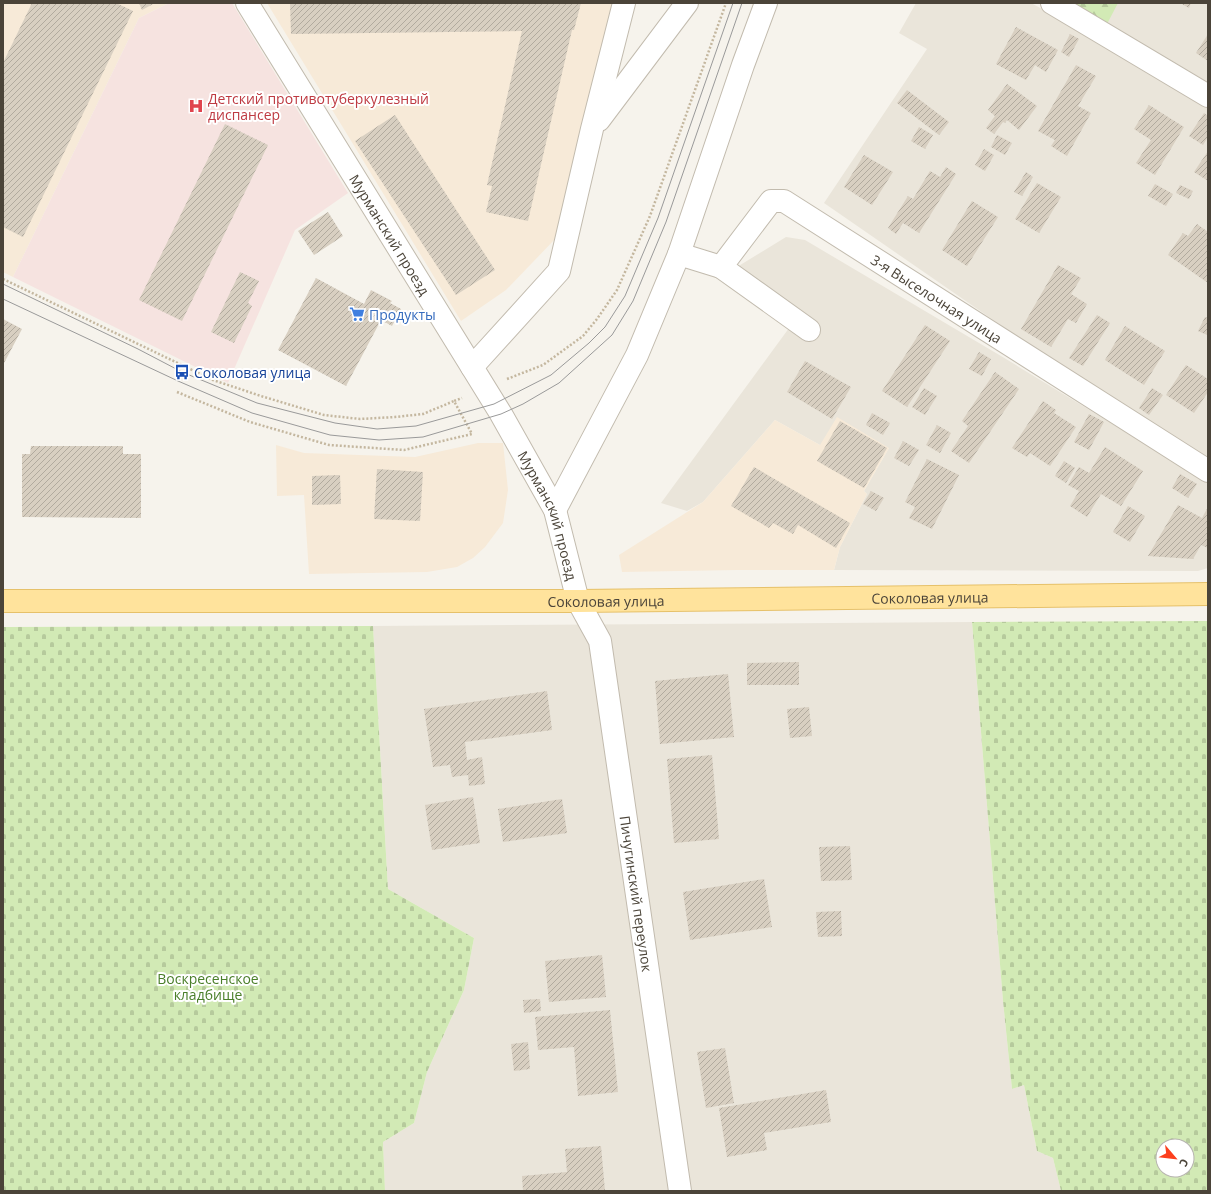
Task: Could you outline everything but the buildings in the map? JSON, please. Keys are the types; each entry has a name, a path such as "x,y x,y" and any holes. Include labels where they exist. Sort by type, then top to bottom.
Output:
{"main road":[{"name":"Соколовая улица","path":"3,601 578,601 1208,594"}],"street":[{"name":"Мурманский проезд","path":"247,3 472,366 555,510 578,601"},
{"path":"472,366 559,270 592,129 624,3"},
{"path":"592,129 687,3"},
{"path":"555,510 637,355 679,254 743,65 766,3"},
{"path":"1052,3 1208,96"},
{"name":"3-я Выселочная улица","path":"721,267 771,201 784,201 1208,471"},
{"path":"679,254 721,267 809,330"},
{"name":"Пичугинский переулок","path":"578,601 600,641 680,1191"}],"path":[{"path":"3,279 214,380 324,415 360,419 424,414 454,401"}],"shaded area":[{"path":"3,3 169,3 139,18 13,277 3,272"},
{"name":"Детский противотуберкулезный диспансер","path":"169,3 232,3 348,193 295,230 228,383 13,277 139,18"},
{"path":"267,3 633,3 584,209 506,290 461,321"},
{"path":"916,3 1031,3 1208,107 1208,458 1015,335 824,203 927,49 899,33"},
{"path":"1070,3 1208,3 1208,82 1184,68"},
{"path":"786,237 805,240 1001,356 1208,482 1208,568 1198,571 834,570 840,547 867,494 864,491 889,448 820,445 775,420 703,502 687,511 661,503 792,324 719,278"},
{"path":"837,417 889,448 864,491 867,494 840,547 834,570 622,572 619,555 703,502 775,420 820,445"},
{"path":"478,443 503,443 508,490 503,523 485,547 473,558 457,567 427,572 309,574 304,495 277,496 276,445 304,453 415,457"},
{"path":"972,622 1003,1001 1012,1089 1024,1085 1037,1151 1053,1158 1061,1191 385,1191 383,1142 414,1123 427,1072 464,990 474,938 388,889 373,626"}],"green space":[{"path":"1070,3 1118,3 1107,24"},
{"path":"1208,621 1208,1191 1061,1191 1053,1158 1037,1151 1024,1085 1012,1089 1003,1001 972,622"},
{"name":"Воскресенское кладбище","path":"373,626 388,889 474,938 464,990 427,1072 414,1123 383,1142 385,1191 3,1191 3,627"}],"tram line":[{"path":"3,284 138,349 182,372 257,403 335,423 377,429 416,426 494,404 551,375 589,343 605,327 625,296 658,218 733,3"},
{"path":"3,299 178,381 252,413 330,435 379,440 423,437 501,414 523,404 559,383 612,335 633,301 666,222 742,3"}],"place":[{"name":"Детский противотуберкулезный диспансер","path":"196,106"},
{"name":"Продукты","path":"357,314"},
{"name":"Соколовая улица","path":"182,372"}]}
